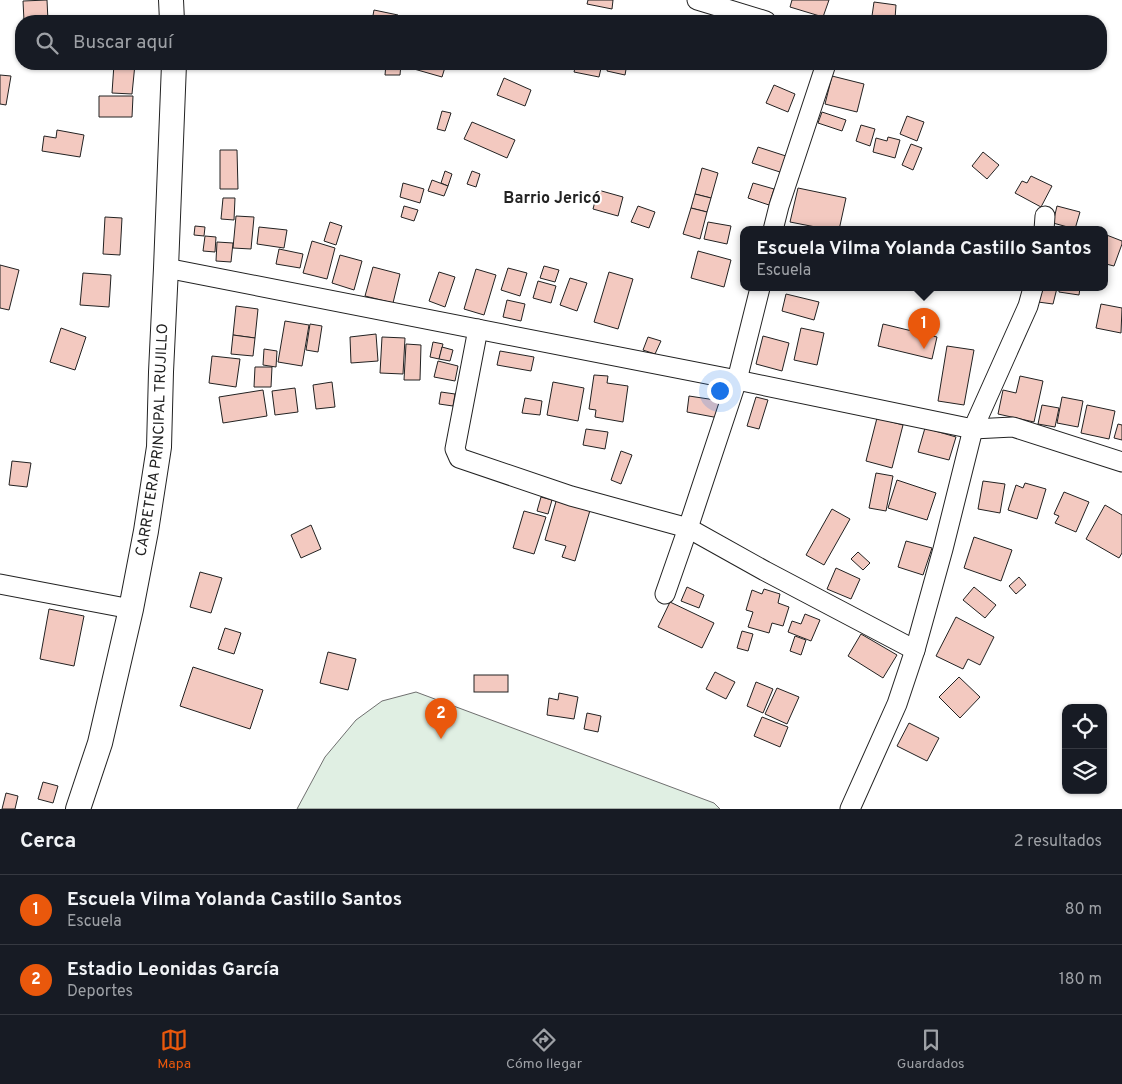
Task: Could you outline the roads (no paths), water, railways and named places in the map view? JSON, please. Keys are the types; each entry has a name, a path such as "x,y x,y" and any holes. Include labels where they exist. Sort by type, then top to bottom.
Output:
{"main road":[{"path":"171,0 172,15"},
{"name":"CARRETERA PRINCIPAL TRUJILLO","path":"78,809 100,743 131,609 159,447 160,372 174,70"}],"street":[{"path":"697,0 746,15"},
{"path":"774,226 824,70"},
{"path":"166,268 737,380 973,429 1013,427 1122,462"},
{"path":"665,594 737,380 759,291"},
{"path":"850,809 897,704 915,650 943,549 973,429 1028,306 1031,291"},
{"path":"478,329 455,449 460,458 571,496 688,528 764,571 915,650"},
{"path":"0,584 131,609"}],"place":[{"name":"Escuela Vilma Yolanda Castillo Santos","path":"924,349"},
{"name":"Estadio Leonidas García","path":"441,739"}],"district":[{"name":"Barrio Jericó","path":"552,199"}]}
